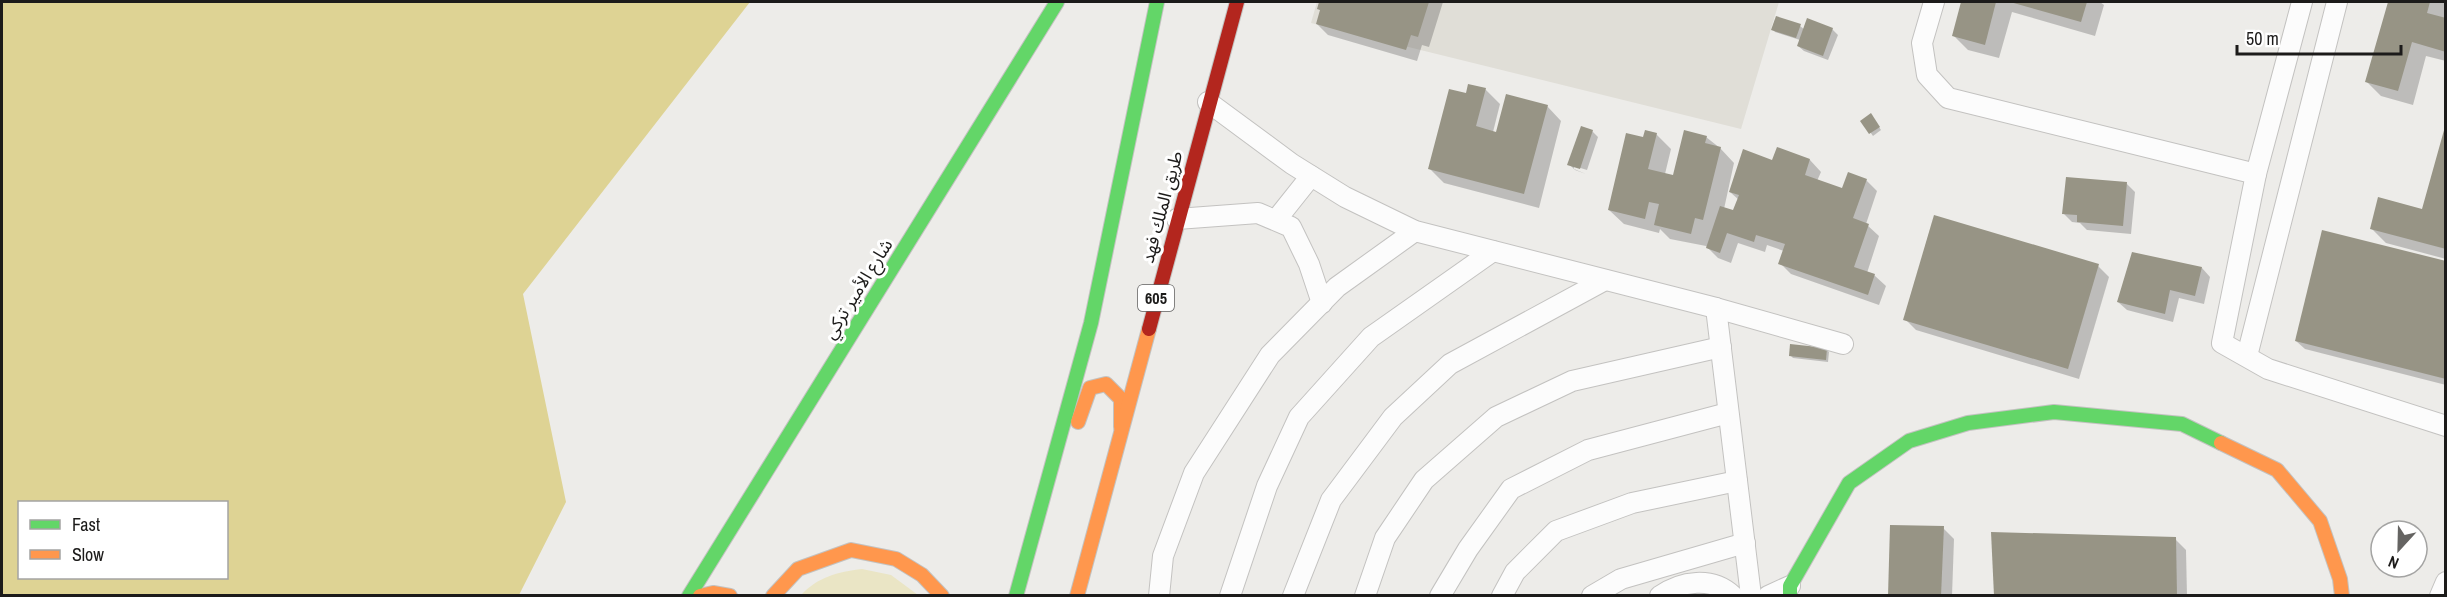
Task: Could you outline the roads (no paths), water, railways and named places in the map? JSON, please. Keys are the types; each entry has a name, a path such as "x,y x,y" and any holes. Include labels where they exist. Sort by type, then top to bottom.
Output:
{"main road":[{"name":"شارع الأمير تركي","path":"689,596 1058,2"},
{"path":"1016,596 1091,324 1157,2"},
{"name":"طريق الملك فهد","path":"1077,596 1208,102 1241,4"},
{"path":"1126,363 1139,346 1150,321"},
{"path":"1091,324 1096,358"},
{"path":"1061,432 1078,422 1090,388 1106,384 1121,399 1121,432"},
{"path":"1790,591 1849,483 1909,441 1968,423 2054,412 2182,424 2277,470 2320,521 2340,579 2342,596"},
{"path":"773,596 798,569 851,550 896,559 922,575 942,596"},
{"path":"700,596 713,593 730,596"}],"street":[{"path":"1934,2 1922,43 1927,75 1948,98 2256,174"},
{"path":"2302,2 2256,174 2222,342 2268,369 2445,426"},
{"path":"2247,356 2337,2"},
{"path":"1208,102 1311,176 1345,197 1415,231 1716,308 1843,344"},
{"path":"1276,220 1311,176"},
{"path":"1177,219 1258,213 1291,226 1322,303"},
{"path":"1159,596 1163,556 1194,473 1269,355 1337,287 1415,231"},
{"path":"1230,596 1267,486 1299,417 1371,337 1493,251"},
{"path":"1293,596 1331,500 1393,417 1450,364 1605,280"},
{"path":"1716,308 1751,596"},
{"path":"1365,596 1385,538 1424,480 1496,417 1572,381 1720,347"},
{"path":"1440,596 1468,549 1511,489 1588,450 1728,412"},
{"path":"1502,596 1515,572 1556,531 1632,503 1737,481"},
{"path":"1592,596 1622,579 1744,543"},
{"path":"1660,596 1674,586 1698,581 1732,594"},
{"path":"2440,596 2445,582"},
{"path":"1768,596 1790,591"}]}
